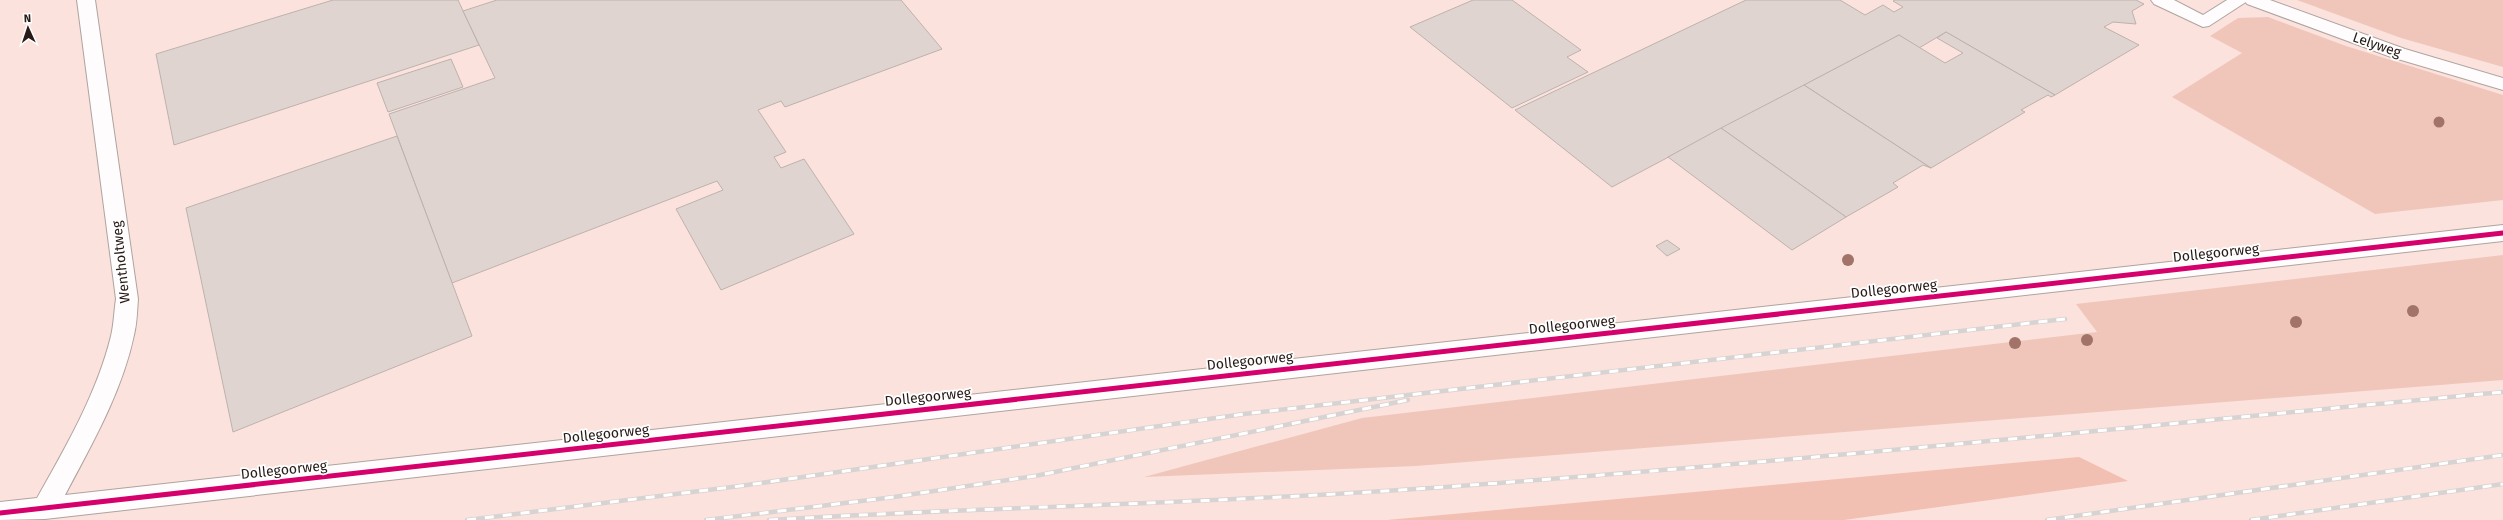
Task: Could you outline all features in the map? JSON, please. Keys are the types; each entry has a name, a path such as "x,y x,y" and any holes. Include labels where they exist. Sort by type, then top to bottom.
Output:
{"street":[{"name":"Wentholtweg","path":"45,508 86,432 107,381 122,340 127,298 86,0"},
{"path":"2160,0 2203,22 2240,0"},
{"name":"Lelyweg","path":"2253,0 2398,53 2503,84"},
{"name":"Dollegoorweg","path":"0,513 2503,233"}],"shaded area":[{"path":"0,0 2503,0 2503,520 0,520"},
{"path":"2297,0 2503,0 2503,67 2401,38"},
{"path":"2268,17 2346,46 2503,95 2503,200 2375,214 2172,97 2242,53 2210,36 2238,18"},
{"path":"2503,255 2503,380 1416,466 1144,477 1362,418 2097,332 2076,304"},
{"path":"2079,457 2128,481 1844,520 1387,520"}],"building":[{"path":"333,0 458,0 479,45 174,145 156,54"},
{"path":"497,0 901,0 942,49 785,107 781,101 758,110 786,152 774,157 781,168 804,159 854,234 721,290 676,209 723,190 717,181 452,283 389,114 495,78 463,11"},
{"path":"1473,0 1512,0 1581,50 1567,57 1588,72 1512,108 1410,27"},
{"path":"1746,0 1840,0 1865,15 1883,5 1894,12 1903,7 1893,1 1895,0 2136,0 2144,4 2132,11 2136,24 2113,22 2104,27 2139,45 2055,95 1946,32 1919,48 1899,35 1612,187 1515,110"},
{"path":"1946,32 2055,95 2051,97 2048,95 2021,110 2025,112 1931,168 1804,85 1899,35 1945,63 1963,53 1937,38"},
{"path":"451,59 463,87 388,112 377,83"},
{"path":"1804,85 1931,168 1923,165 1893,183 1898,187 1846,217 1721,128"},
{"path":"1721,128 1846,217 1792,250 1668,157"},
{"path":"397,136 472,336 233,432 186,208"},
{"path":"1667,240 1680,249 1667,256 1656,246"}],"railway":[{"path":"467,520 740,486 1244,414 2065,319"},
{"path":"769,520 1334,494 1551,479 1959,444 2503,392"},
{"path":"706,520 894,497 1035,476 1408,400"},
{"path":"2047,520 2503,455"},
{"path":"2251,520 2503,484"}],"cycle path":[{"path":"0,513 2503,233"}]}
